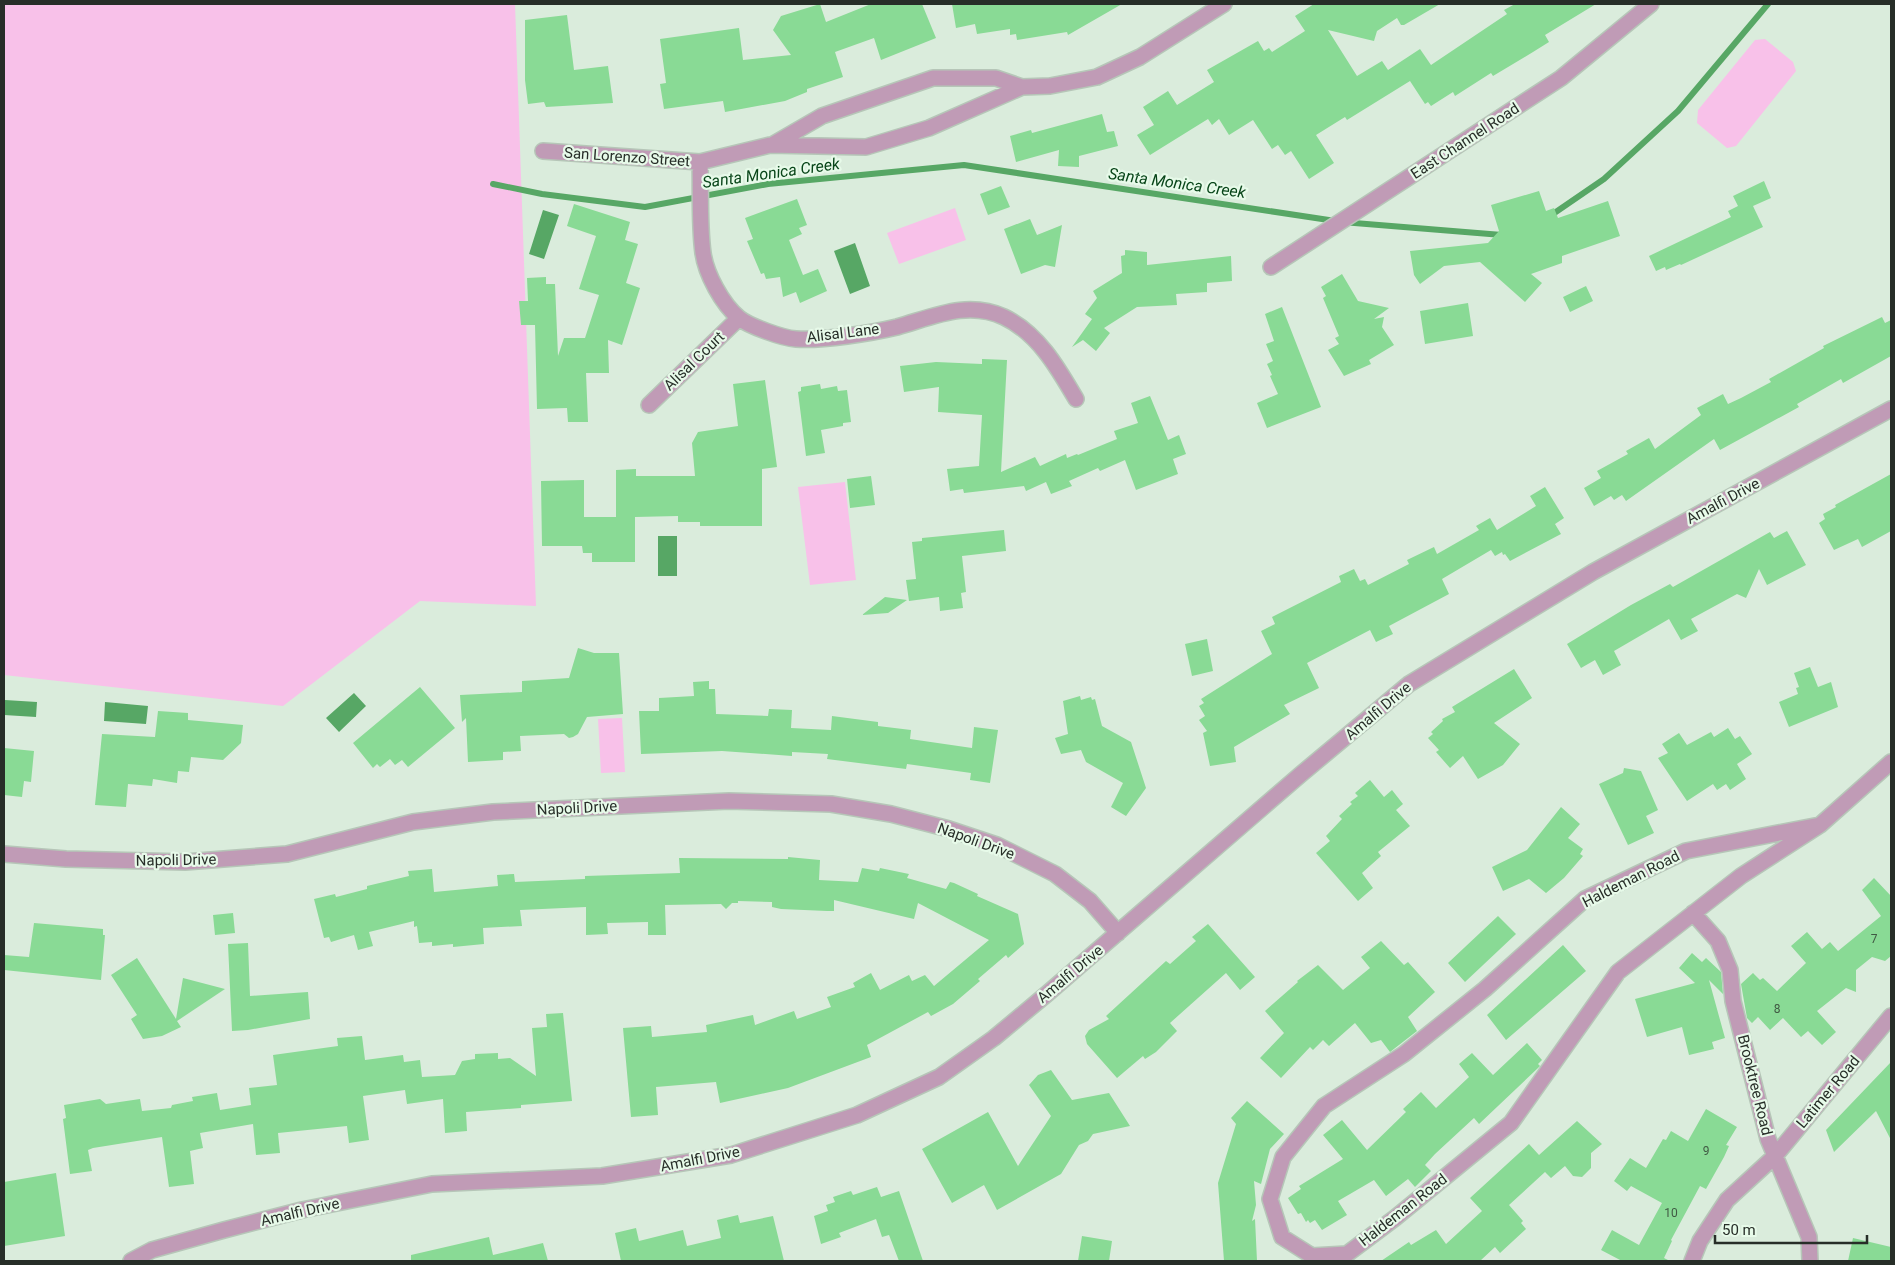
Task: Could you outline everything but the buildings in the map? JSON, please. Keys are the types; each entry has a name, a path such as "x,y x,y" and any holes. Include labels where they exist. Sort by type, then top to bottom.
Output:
{"street":[{"name":"San Lorenzo Street","path":"770,145 822,116 933,78 996,78 1022,87 1050,86 1097,77 1140,57 1224,4"},
{"name":"East Channel Road","path":"1271,267 1561,78 1651,4"},
{"name":"San Lorenzo Street","path":"543,152 700,162 770,145 866,147 929,128 1022,87"},
{"name":"Alisal Lane","path":"700,162 703,253 713,286 739,318 761,328 795,339 836,336 888,328 947,311 976,310 1003,317 1025,330 1056,364 1076,398"},
{"name":"Alisal Court","path":"649,405 739,318"},
{"name":"Amalfi Drive","path":"131,1261 152,1250 250,1223 302,1210 432,1184 602,1176 731,1154 857,1115 939,1077 994,1038 1300,775 1409,684 1594,572 1891,409"},
{"name":"Haldeman Road","path":"1820,825 1686,851 1585,899 1485,989 1404,1054 1324,1106 1283,1157 1270,1200 1282,1237 1312,1256 1346,1254 1395,1218 1511,1123 1618,972 1741,876 1820,825 1891,762"},
{"name":"Napoli Drive","path":"4,854 66,859 185,862 287,854 413,822 493,812 729,801 831,804 891,814 949,829 997,845 1056,874 1090,901 1118,933"},
{"name":"Brooktree Road","path":"1693,913 1718,941 1730,970 1733,1001 1775,1156 1799,1208 1809,1237 1810,1261"},
{"name":"Latimer Road","path":"1692,1261 1700,1241 1727,1200 1775,1156 1891,1016"}],"shaded area":[{"path":"4,4 515,4 536,606 420,601 283,706 4,675"},
{"path":"1765,39 1793,62 1796,71 1736,146 1727,148 1697,123 1698,110 1755,40"},
{"path":"955,208 966,240 899,264 887,233"},
{"path":"543,210 559,215 544,259 529,254"},
{"path":"855,243 870,286 850,294 834,251"},
{"path":"845,482 856,580 810,585 798,487"},
{"path":"658,536 677,536 677,576 658,576"},
{"path":"354,693 366,706 339,732 326,718"},
{"path":"5,700 37,702 36,717 4,715"},
{"path":"105,702 148,706 146,724 104,721"},
{"path":"622,718 625,772 601,773 598,719"}],"waterway":[{"name":"Santa Monica Creek","path":"1550,216 1604,179 1678,111 1768,4"},
{"name":"Santa Monica Creek","path":"493,184 542,194 645,207 768,184 964,165 1342,222 1502,235"}]}
